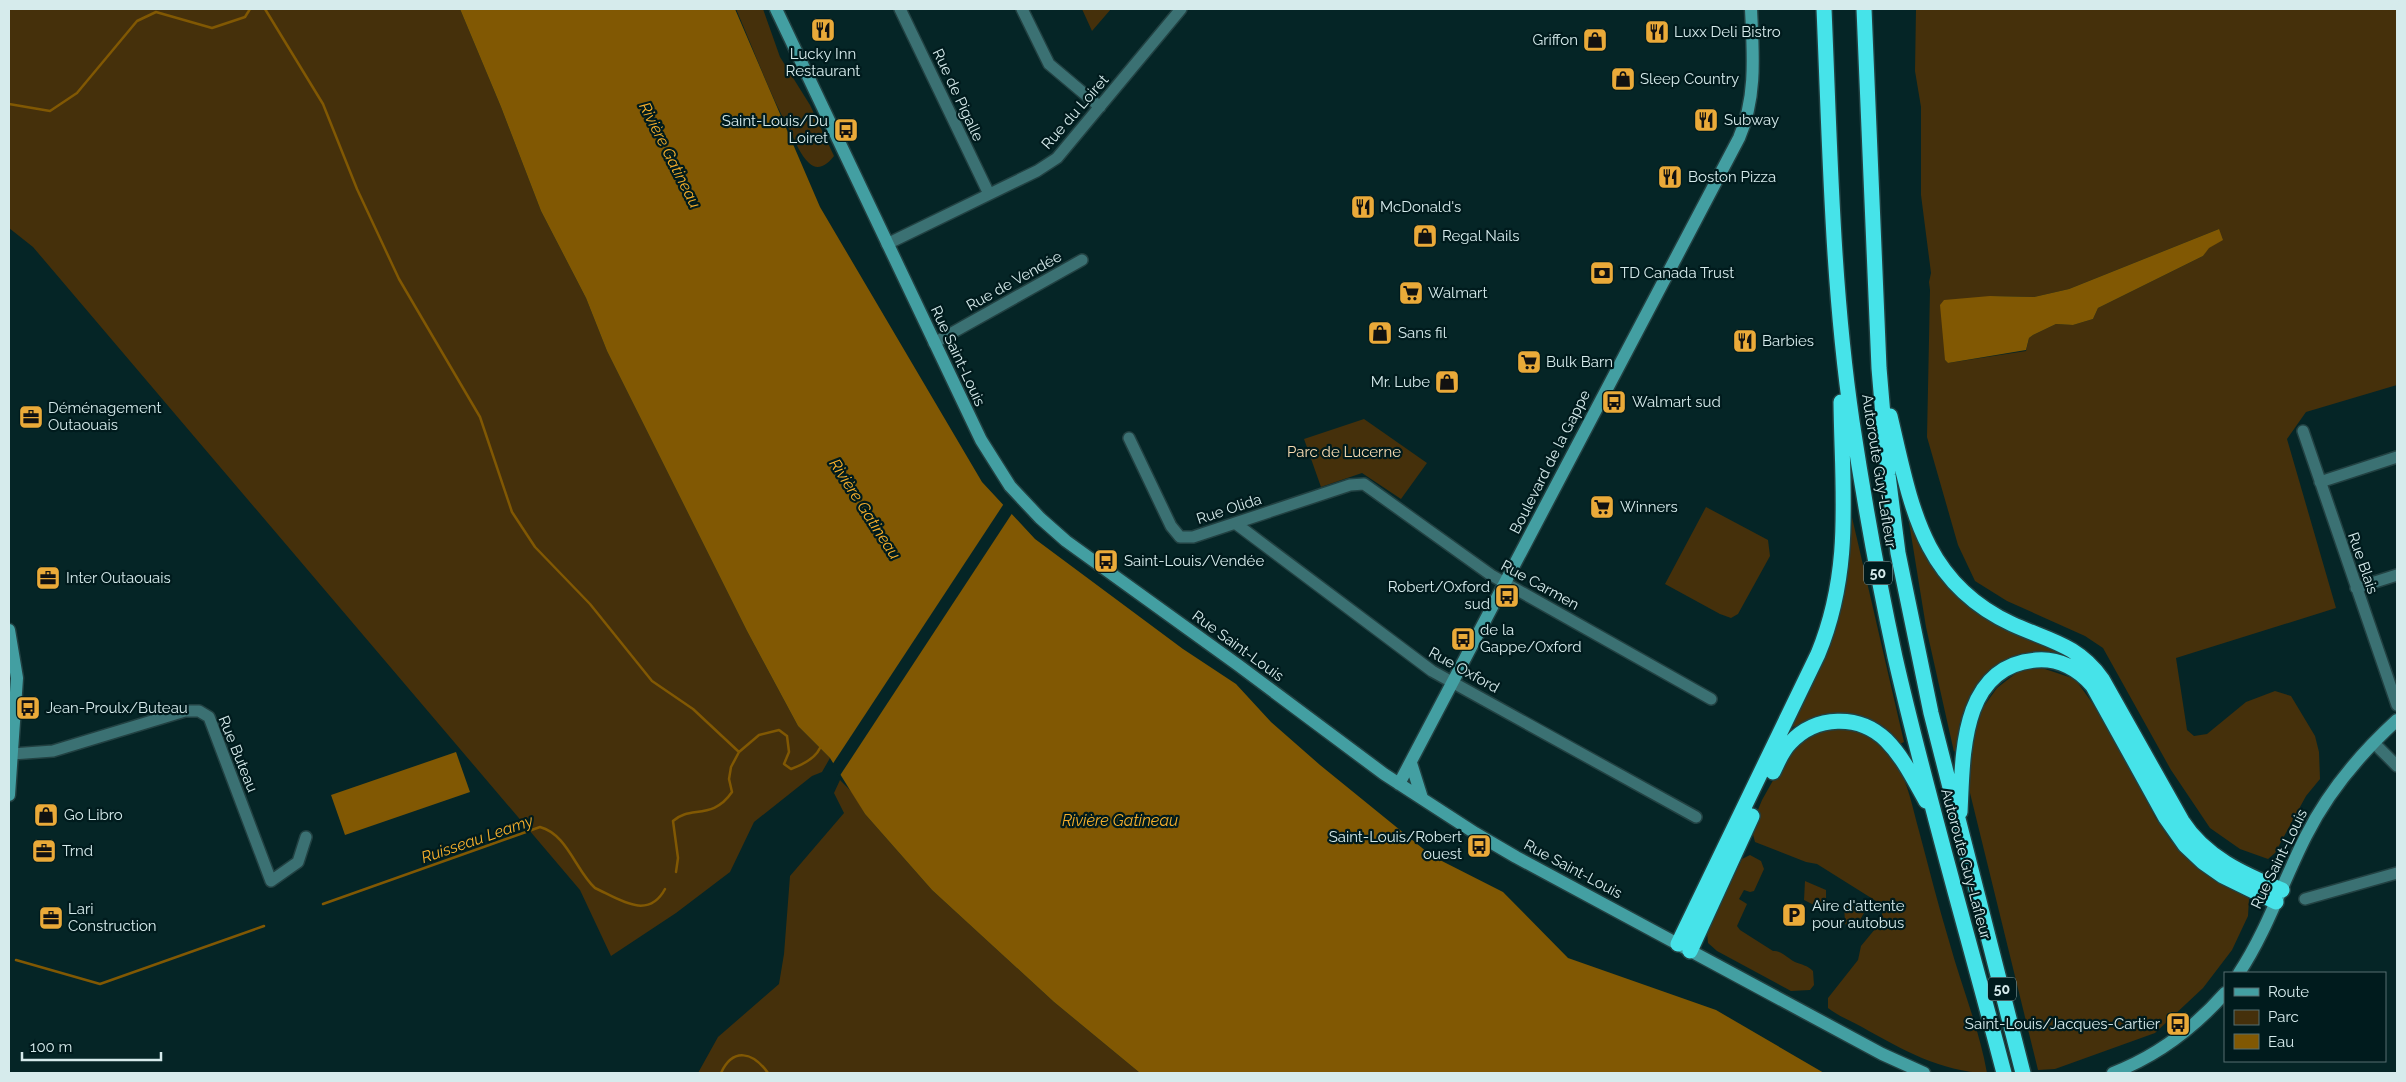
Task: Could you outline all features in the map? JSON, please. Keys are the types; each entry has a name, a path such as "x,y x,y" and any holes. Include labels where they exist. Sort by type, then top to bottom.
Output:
{"highway":[{"name":"Autoroute Guy-Lafleur","path":"1824,9 1833,232 1840,323 1852,420 1878,572 1896,660 2002,1066"},
{"name":"Autoroute Guy-Lafleur","path":"1864,9 1879,368 1890,494 1901,571 1924,683 1959,826 2022,1066"},
{"path":"1684,947 1818,654 1834,604 1844,538 1840,323"},
{"path":"1879,368 1914,514 1926,542 1944,570 1966,594 1989,612 2013,625 2064,645 2085,659 2102,679 2182,821 2194,838 2224,862 2279,896"},
{"path":"1959,826 1965,737 1978,701 1994,678 2011,666 2033,660 2055,661 2076,670 2093,686 2166,818 2190,851 2223,876 2279,896"},
{"path":"1684,947 1780,756 1794,739 1812,727 1826,722 1845,721 1863,726 1880,735 1905,765 1936,819"}],"main road":[{"name":"Rue Saint-Louis","path":"776,9 886,244 993,462 1010,486 1040,518 1091,560 1238,665 1399,784 1509,853 1894,1060 1924,1073"},
{"name":"Boulevard de la Gappe","path":"1399,784 1743,130 1753,84 1751,9"},
{"path":"9,630 17,678 9,795"},
{"name":"Rue Saint-Louis","path":"2240,972 2255,946 2305,837 2318,814 2350,769 2397,720"},
{"path":"1411,762 1422,798"},
{"path":"2115,1073 2175,1040 2224,994"}],"street":[{"name":"Rue de Pigalle","path":"900,9 989,194"},
{"path":"1022,9 1050,64 1100,107"},
{"name":"Rue du Loiret","path":"886,244 1037,171 1057,158 1181,9"},
{"name":"Rue de Vendée","path":"934,342 1082,260"},
{"name":"Rue Blais","path":"2303,431 2397,705"},
{"name":"Rue Olida","path":"1129,438 1175,533 1187,538 1350,486 1364,484"},
{"path":"2320,482 2397,457"},
{"name":"Rue Carmen","path":"1364,484 1491,575 1711,699"},
{"name":"Rue Oxford","path":"1235,523 1415,660 1696,817"},
{"path":"2356,588 2397,574"},
{"name":"Rue Buteau","path":"12,754 53,751 186,711 199,711 209,717 271,881 298,862 306,837"},
{"path":"2374,743 2397,766"},
{"path":"2305,899 2397,872"}],"green space":[{"path":"9,9 460,9 501,107 541,211 586,298 607,351 747,631 798,726 830,758 822,772 812,776 754,822 730,872 676,913 611,956 580,890 33,247 9,228"},
{"path":"736,9 763,9 780,57 810,105 834,156 823,166 812,166 801,153 776,103"},
{"path":"1082,9 1111,9 1092,31"},
{"path":"1916,9 2397,9 2397,385 2306,412 2287,439 2336,608 2176,658 2187,730 2194,736 2207,734 2246,702 2275,691 2291,696 2315,736 2319,752 2320,779 2306,796 2275,853 2268,859 2240,849 2210,828 2171,770 2103,648 2085,636 2007,601 1975,581 1958,545 1927,437 1929,282 1931,273 1921,195 1921,107 1915,71","holes":["2219,229 2203,256 2098,308 2093,319 2073,325 2056,324 2033,335 2029,338 2026,351 1948,363 1945,360 1990,296 2034,297 2069,289"]},
{"name":"Parc de Lucerne","path":"1364,419 1427,463 1401,499 1362,473 1321,487 1304,439"},
{"path":"1706,507 1768,540 1770,556 1738,614 1731,618 1665,584"},
{"path":"1849,513 1851,513 1904,742 1900,744 1881,725 1850,715 1825,715 1790,727 1800,711 1837,623 1847,558"},
{"path":"1908,516 1974,609 2080,657 2092,671 2044,655 2027,654 2013,657 2001,663 1983,681 1968,706 1961,720 1959,740 1954,752 1926,627"},
{"path":"2039,667 2075,679 2114,733 2155,817 2171,841 2198,869 2242,891 2249,899 2248,916 2232,950 2203,988 2155,1033 2055,1069 2038,1070 1970,793 1970,749 1979,713 1997,688 2020,670"},
{"path":"1829,725 1856,731 1879,742 1892,756 1902,773 1945,927 1984,1056 1987,1073 1970,1072 1922,1058 1828,1008 1828,998 1858,960 1861,946 1880,923 1884,906 1817,864 1806,862 1755,842 1751,827 1762,800 1789,752 1808,732"},
{"path":"840,780 852,792 865,814 932,890 1054,1002 1140,1073 698,1073 718,1037 779,984 784,954 790,876 844,813 834,793"},
{"path":"1750,855 1761,861 1764,869 1754,891 1744,890 1739,899 1747,904 1737,926 1740,930 1773,951 1782,953 1795,962 1811,969 1813,971 1814,985 1810,990 1791,991 1717,951 1708,943 1707,932 1742,859"},
{"path":"1805,881 1826,890 1826,911 1804,900"},
{"path":"1844,902 1863,910 1864,913 1854,930 1845,924"}],"water":[{"name":"Rivière Gatineau","path":"460,9 735,9 820,207 982,482 1035,539 1183,649 1236,684 1271,722 1320,765 1432,856 1503,892 1568,958 1716,1010 1824,1073 1140,1073 1054,1002 932,890 865,814 830,758 798,726 747,631 607,351 586,298 541,211 501,107"},
{"path":"2219,229 2223,240 2209,248 2203,256 2098,308 2093,319 2073,325 2056,324 2029,338 2026,350 1948,363 1945,360 1940,305 1944,300 1990,296 2034,297 2069,289"},
{"path":"456,752 470,792 345,835 331,795"}],"pier":[{"path":"1005,502 1013,512 839,777 832,765"}],"waterway":[{"path":"9,104 50,111 77,93 137,21 156,12 212,28 245,17 250,9"},
{"path":"265,9 323,104 357,189 399,279 480,417 512,512 535,547 590,604 652,681 693,709 739,752"},
{"name":"Ruisseau Leamy","path":"676,872 678,858 673,821 680,816 717,807 724,801 732,792 729,779 731,767 739,752 759,735 779,730 787,736 789,752 784,764 791,769 812,758 820,748"},
{"name":"Ruisseau Leamy","path":"323,904 540,827 557,837 595,888 623,902 642,906 650,904 658,899 665,889"},
{"name":"Ruisseau Leamy","path":"16,960 100,984 264,926"},
{"path":"721,1073 731,1059 743,1055 756,1060 768,1073"}],"place":[{"name":"Lucky Inn Restaurant","path":"823,30"},
{"name":"Luxx Deli Bistro","path":"1657,32"},
{"name":"Griffon","path":"1595,40"},
{"name":"Sleep Country","path":"1623,79"},
{"name":"Subway","path":"1706,120"},
{"name":"Saint-Louis/Du Loiret","path":"846,130"},
{"name":"Boston Pizza","path":"1670,177"},
{"name":"McDonald's","path":"1363,207"},
{"name":"Regal Nails","path":"1425,236"},
{"name":"TD Canada Trust","path":"1602,273"},
{"name":"Walmart","path":"1411,293"},
{"name":"Sans fil","path":"1380,333"},
{"name":"Barbies","path":"1745,341"},
{"name":"Bulk Barn","path":"1529,362"},
{"name":"Mr. Lube","path":"1447,382"},
{"name":"Walmart sud","path":"1614,402"},
{"name":"Déménagement Outaouais","path":"31,417"},
{"name":"Winners","path":"1602,507"},
{"name":"Saint-Louis/Vendée","path":"1106,561"},
{"name":"Inter Outaouais","path":"48,578"},
{"name":"Robert/Oxford sud","path":"1507,596"},
{"name":"de la Gappe/Oxford","path":"1463,639"},
{"name":"Jean-Proulx/Buteau","path":"28,708"},
{"name":"Go Libro","path":"46,815"},
{"name":"Saint-Louis/Robert ouest","path":"1479,846"},
{"name":"Trnd","path":"44,851"},
{"name":"Aire d'attente pour autobus","path":"1794,915"},
{"name":"Lari Construction","path":"51,918"},
{"name":"Saint-Louis/Jacques-Cartier","path":"2178,1024"}]}
